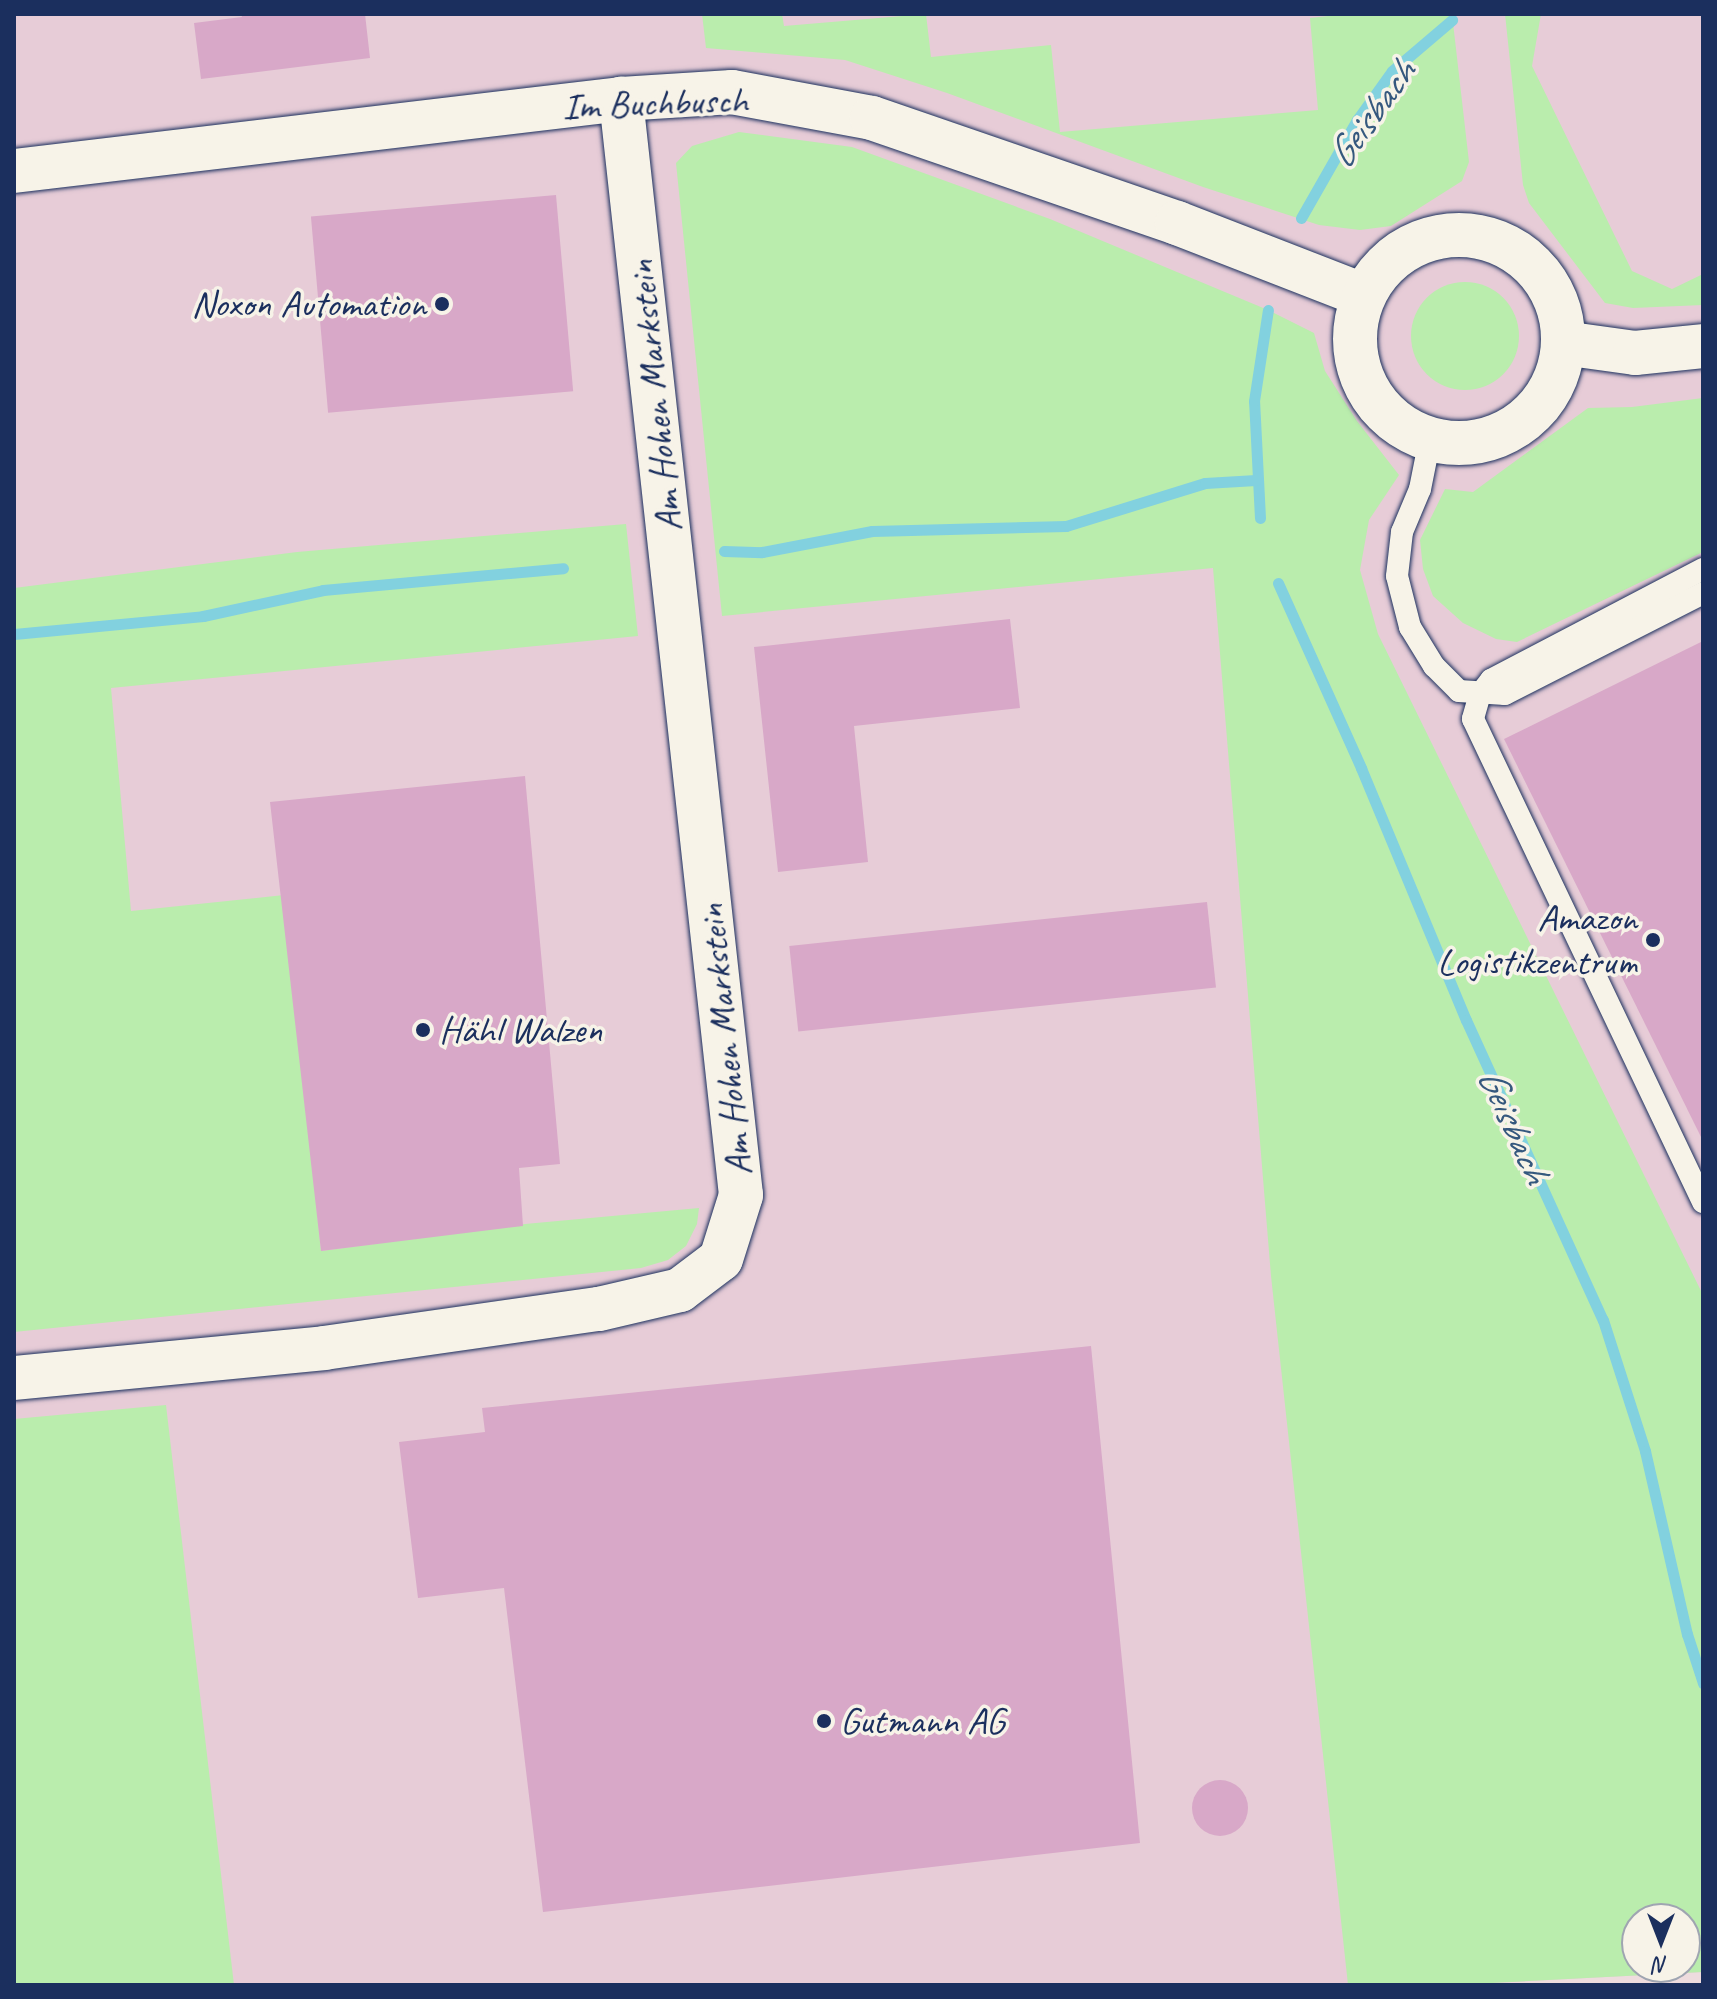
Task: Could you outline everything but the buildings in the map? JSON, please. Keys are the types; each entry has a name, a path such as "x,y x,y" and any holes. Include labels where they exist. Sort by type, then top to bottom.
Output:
{"street":[{"name":"Im Buchbusch","path":"14,171 621,99 732,92 872,118 1177,223 1363,295"},
{"name":"Am Hohen Markstein","path":"14,1378 324,1348 599,1309 680,1290 721,1259 741,1195 621,99"},
{"path":"1439,236 1472,236 1502,244 1528,260 1548,285 1560,312 1563,343 1557,374 1542,401 1520,424 1492,438 1461,444 1430,439 1403,427 1380,408 1363,383 1355,354 1355,324 1363,295 1382,268 1408,247 1439,236"},
{"path":"1563,343 1635,353 1703,346"}],"lane":[{"path":"1430,439 1420,489 1402,532 1397,576 1410,627 1434,666 1459,691 1505,694 1703,593"},
{"path":"1703,569 1491,680 1480,694 1473,719 1703,1202"}],"shaded area":[{"path":"14,14 1703,14 1703,1972 1701,1903 1621,1903 1621,1976 1453,1985 14,1985"}],"green space":[{"path":"702,14 782,14 784,26 926,14 931,57 1051,45 1060,132 1318,110 1310,18 1346,14 1452,14 1469,162 1462,181 1391,226 1360,230 1319,225 845,60 706,48"},
{"path":"1505,14 1541,14 1532,66 1632,271 1672,289 1703,274 1703,305 1633,308 1605,303 1529,203 1523,185"},
{"path":"739,132 852,147 1050,219 1268,310 1314,333 1325,371 1357,421 1399,475 1369,520 1360,570 1378,634 1703,1295 1703,1972 1701,1903 1621,1903 1621,1976 1453,1985 1348,1985 1271,1276 1213,568 722,616 676,163 692,146"},
{"path":"1465,282 1486,286 1503,298 1515,315 1519,336 1515,357 1503,374 1486,386 1465,390 1444,386 1427,374 1415,357 1411,336 1415,315 1427,298 1444,286"},
{"path":"1703,398 1703,552 1517,642 1496,639 1463,623 1433,596 1423,569 1420,540 1445,489 1473,492 1588,408 1632,407"},
{"path":"626,524 638,636 111,688 131,911 284,895 321,1251 525,1224 699,1208 697,1224 686,1246 668,1260 641,1268 14,1332 14,588 297,552"},
{"path":"166,1405 234,1985 14,1985 14,1419"}],"waterway":[{"name":"Geisbach","path":"1301,218 1357,120 1392,71 1452,20"},
{"name":"Geisbach","path":"1260,518 1254,401 1268,310"},
{"path":"724,551 762,552 872,531 1066,526 1205,483 1256,480"},
{"path":"14,634 203,616 323,590 563,568"},
{"name":"Geisbach","path":"1278,583 1361,768 1466,1020 1603,1320 1645,1451 1687,1634 1703,1683"}],"place":[{"name":"Noxon Automation","path":"442,304"},
{"name":"Amazon Logistikzentrum","path":"1653,940"},
{"name":"Hähl Walzen","path":"423,1030"},
{"name":"Gutmann AG","path":"824,1721"}]}
